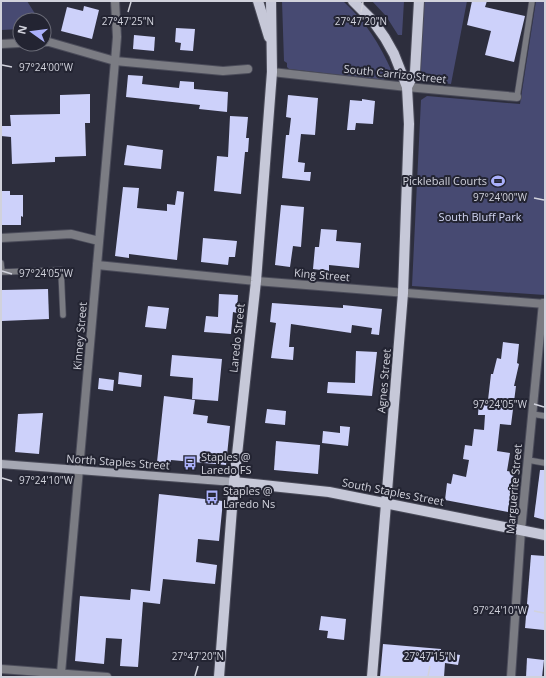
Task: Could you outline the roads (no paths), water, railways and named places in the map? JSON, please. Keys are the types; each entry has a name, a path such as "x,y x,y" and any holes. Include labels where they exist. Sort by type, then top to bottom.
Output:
{"main road":[{"path":"258,1 272,50"},
{"name":"Laredo Street","path":"219,677 234,482 256,281 272,72 271,1"},
{"path":"353,1 373,21 385,38 407,87"},
{"path":"407,87 415,72 419,1"},
{"name":"Agnes Street","path":"372,677 403,293 409,124 407,87"},
{"name":"North Staples Street","path":"1,464 234,482"},
{"name":"South Staples Street","path":"234,482 300,488 386,502 545,535"}],"street":[{"name":"Kinney Street","path":"61,673 117,37 115,1"},
{"path":"1,44 12,43"},
{"path":"52,43 115,61 223,71 248,69"},
{"name":"South Carrizo Street","path":"272,72 407,87 517,97"},
{"path":"1,238 71,234 99,241"},
{"name":"King Street","path":"97,265 256,281 544,304"},
{"name":"Marguerite Street","path":"511,677 532,414 544,304"},
{"path":"1,669 108,677"}],"lane":[{"path":"517,97 532,1"},
{"path":"1,263 1,272 61,270 63,315"},
{"path":"532,414 545,416"},
{"path":"528,460 545,463"}],"place":[{"name":"Pickleball Courts","path":"498,181"},
{"name":"Staples @ Laredo FS","path":"190,463"},
{"name":"Staples @ Laredo Ns","path":"212,497"}],"park label":[{"name":"South Bluff Park","path":"480,217"}]}
